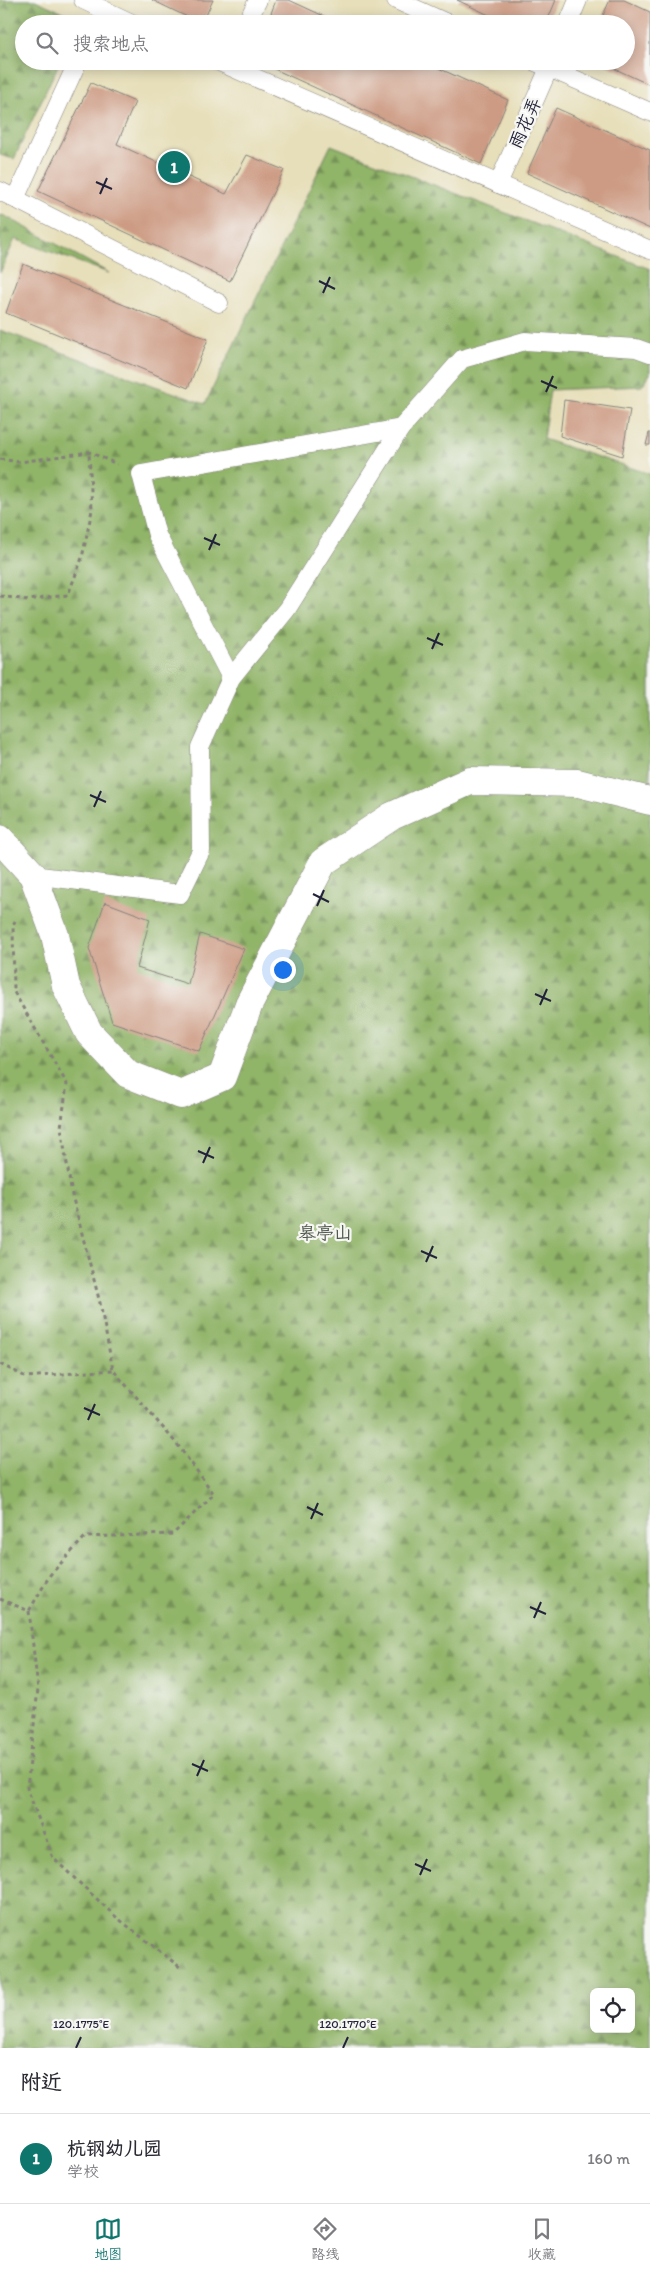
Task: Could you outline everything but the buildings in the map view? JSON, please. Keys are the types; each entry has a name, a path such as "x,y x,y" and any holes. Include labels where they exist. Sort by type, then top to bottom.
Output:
{"street":[{"path":"0,839 33,875 55,935 66,986 89,1033 128,1074 181,1095 222,1077 249,1004 323,862 392,816 470,781 578,783 650,801"}],"lane":[{"path":"83,0 98,15"},
{"path":"250,15 258,0"},
{"path":"396,0 429,15"},
{"path":"572,15 578,0"},
{"path":"73,70 7,195 219,303"},
{"path":"239,70 650,250"},
{"name":"雨花弄","path":"498,184 543,70"},
{"path":"558,70 650,112"},
{"path":"33,875 180,894 201,851 200,747 231,678 288,609 401,428 462,359 525,341 636,348 650,352"},
{"path":"231,678 157,535 141,474 401,428"}],"path":[{"path":"0,459 20,462 88,452 141,474"},
{"path":"0,596 28,600 68,595 82,558 92,510 88,452"},
{"path":"33,875 13,926 14,992 67,1084 61,1126 72,1195 100,1303 113,1370 177,1444 214,1494 173,1534 85,1537 50,1575 29,1612 38,1689 26,1788 53,1858 115,1916 181,1968"},
{"path":"0,1364 26,1377 113,1370"},
{"path":"0,1599 29,1612"}],"green space":[{"path":"0,0 35,0 69,15 15,15 15,70 56,70 14,159 0,155"},
{"name":"皋亭山","path":"331,145 650,269 650,374 642,386 550,390 543,439 650,474 650,2048 0,2048 0,330 205,404"},
{"path":"0,215 109,273 15,239 0,273"}],"place":[{"name":"杭钢幼儿园","path":"174,167"}]}
